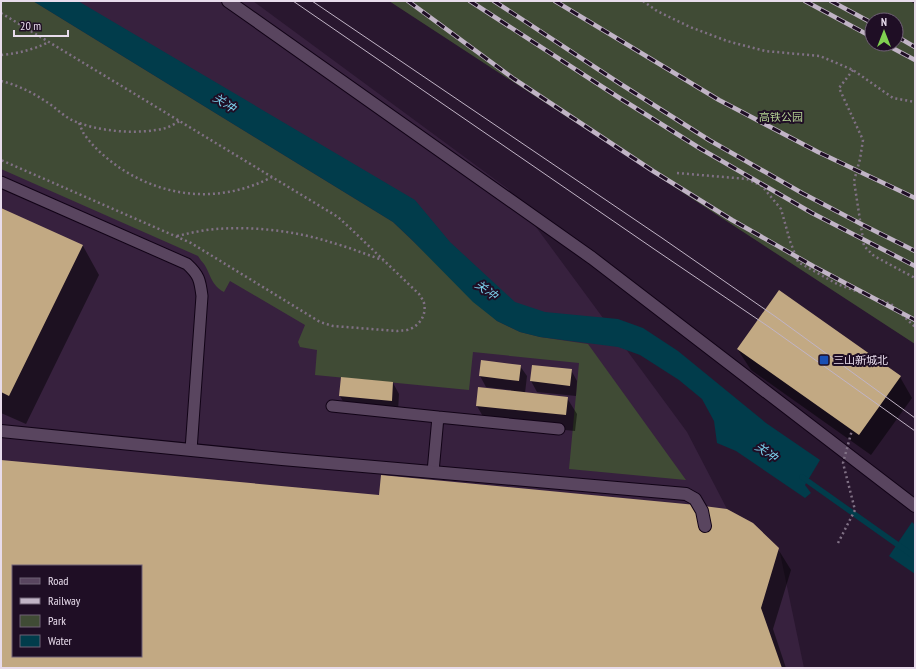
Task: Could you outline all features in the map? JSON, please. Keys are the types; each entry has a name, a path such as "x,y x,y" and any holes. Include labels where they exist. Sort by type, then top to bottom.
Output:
{"street":[{"path":"228,1 592,258 915,506"},
{"path":"1,431 282,459 686,494 695,499 702,511 705,526"}],"lane":[{"path":"1,182 187,264 196,272 201,283 202,296 191,450"},
{"path":"332,406 559,429"},
{"path":"433,472 438,417"}],"path":[{"path":"643,1 657,11 727,41 764,51 820,56 853,70 893,98 915,102"},
{"path":"1,13 338,216 419,294 424,302 425,310 423,317 413,327 406,330 397,331 333,326 320,322 191,243 1,160"},
{"path":"1,55 14,54 49,42"},
{"path":"853,70 839,88 863,140 854,181 864,246 874,256 915,278"},
{"path":"1,81 12,83 28,90 69,118 79,123 94,127 116,131 152,131 167,127 180,121"},
{"path":"79,123 84,134 109,160 126,172 163,189 182,193 206,194 227,192 249,187 272,177"},
{"path":"677,173 748,179 762,186 781,208 790,241 798,262 837,284 891,304 915,327"},
{"path":"177,236 216,229 239,228 279,231 332,242 386,262"},
{"path":"838,543 855,510 843,463 852,430"}],"shaded area":[{"path":"1,1 253,1 508,189 687,432 727,509 753,523 779,548 804,668 1,668"}],"green space":[{"path":"1,1 33,1 393,222 497,321 520,332 540,337 588,344 686,480 569,469 579,363 473,352 469,390 315,375 317,350 300,347 298,342 305,325 230,281 224,292 216,286 198,256 1,169"},
{"name":"高铁公园","path":"389,1 910,1 915,4 915,344"}],"water":[{"path":"33,1 78,1 415,200 450,242 515,302 545,312 618,319 643,328 678,351 766,423 820,460 805,485 811,493 805,498 736,451 717,443 714,421 702,399 679,380 640,355 618,347 540,337 520,332 497,321 473,302 393,222"},
{"path":"912,522 915,525 915,574 889,556"}],"building":[{"path":"1,208 83,245 9,396 1,392"},
{"path":"779,290 901,376 859,435 737,349"},
{"path":"481,360 521,365 519,381 479,376"},
{"path":"532,365 572,369 570,386 530,381"},
{"path":"341,377 393,382 392,401 339,396"},
{"path":"478,387 568,397 566,415 476,406"},
{"path":"1,460 379,495 381,475 727,509 753,523 779,548 761,608 782,668 1,668"}],"waterway":[{"name":"关冲","path":"802,477 915,557"}],"tram line":[{"path":"293,1 769,327 915,431"},
{"path":"312,1 662,238 776,317 915,418"}],"railway":[{"path":"408,1 514,79 653,171 732,220 813,266 915,320"},
{"path":"470,1 701,149 812,213 915,266"},
{"path":"494,1 709,140 802,193 915,251"},
{"path":"555,1 719,100 818,152 915,198"},
{"path":"805,1 864,33"},
{"path":"831,1 864,19"},
{"path":"904,41 915,47"},
{"path":"900,52 915,60"}],"place":[{"name":"三山新城北","path":"824,360"}]}
